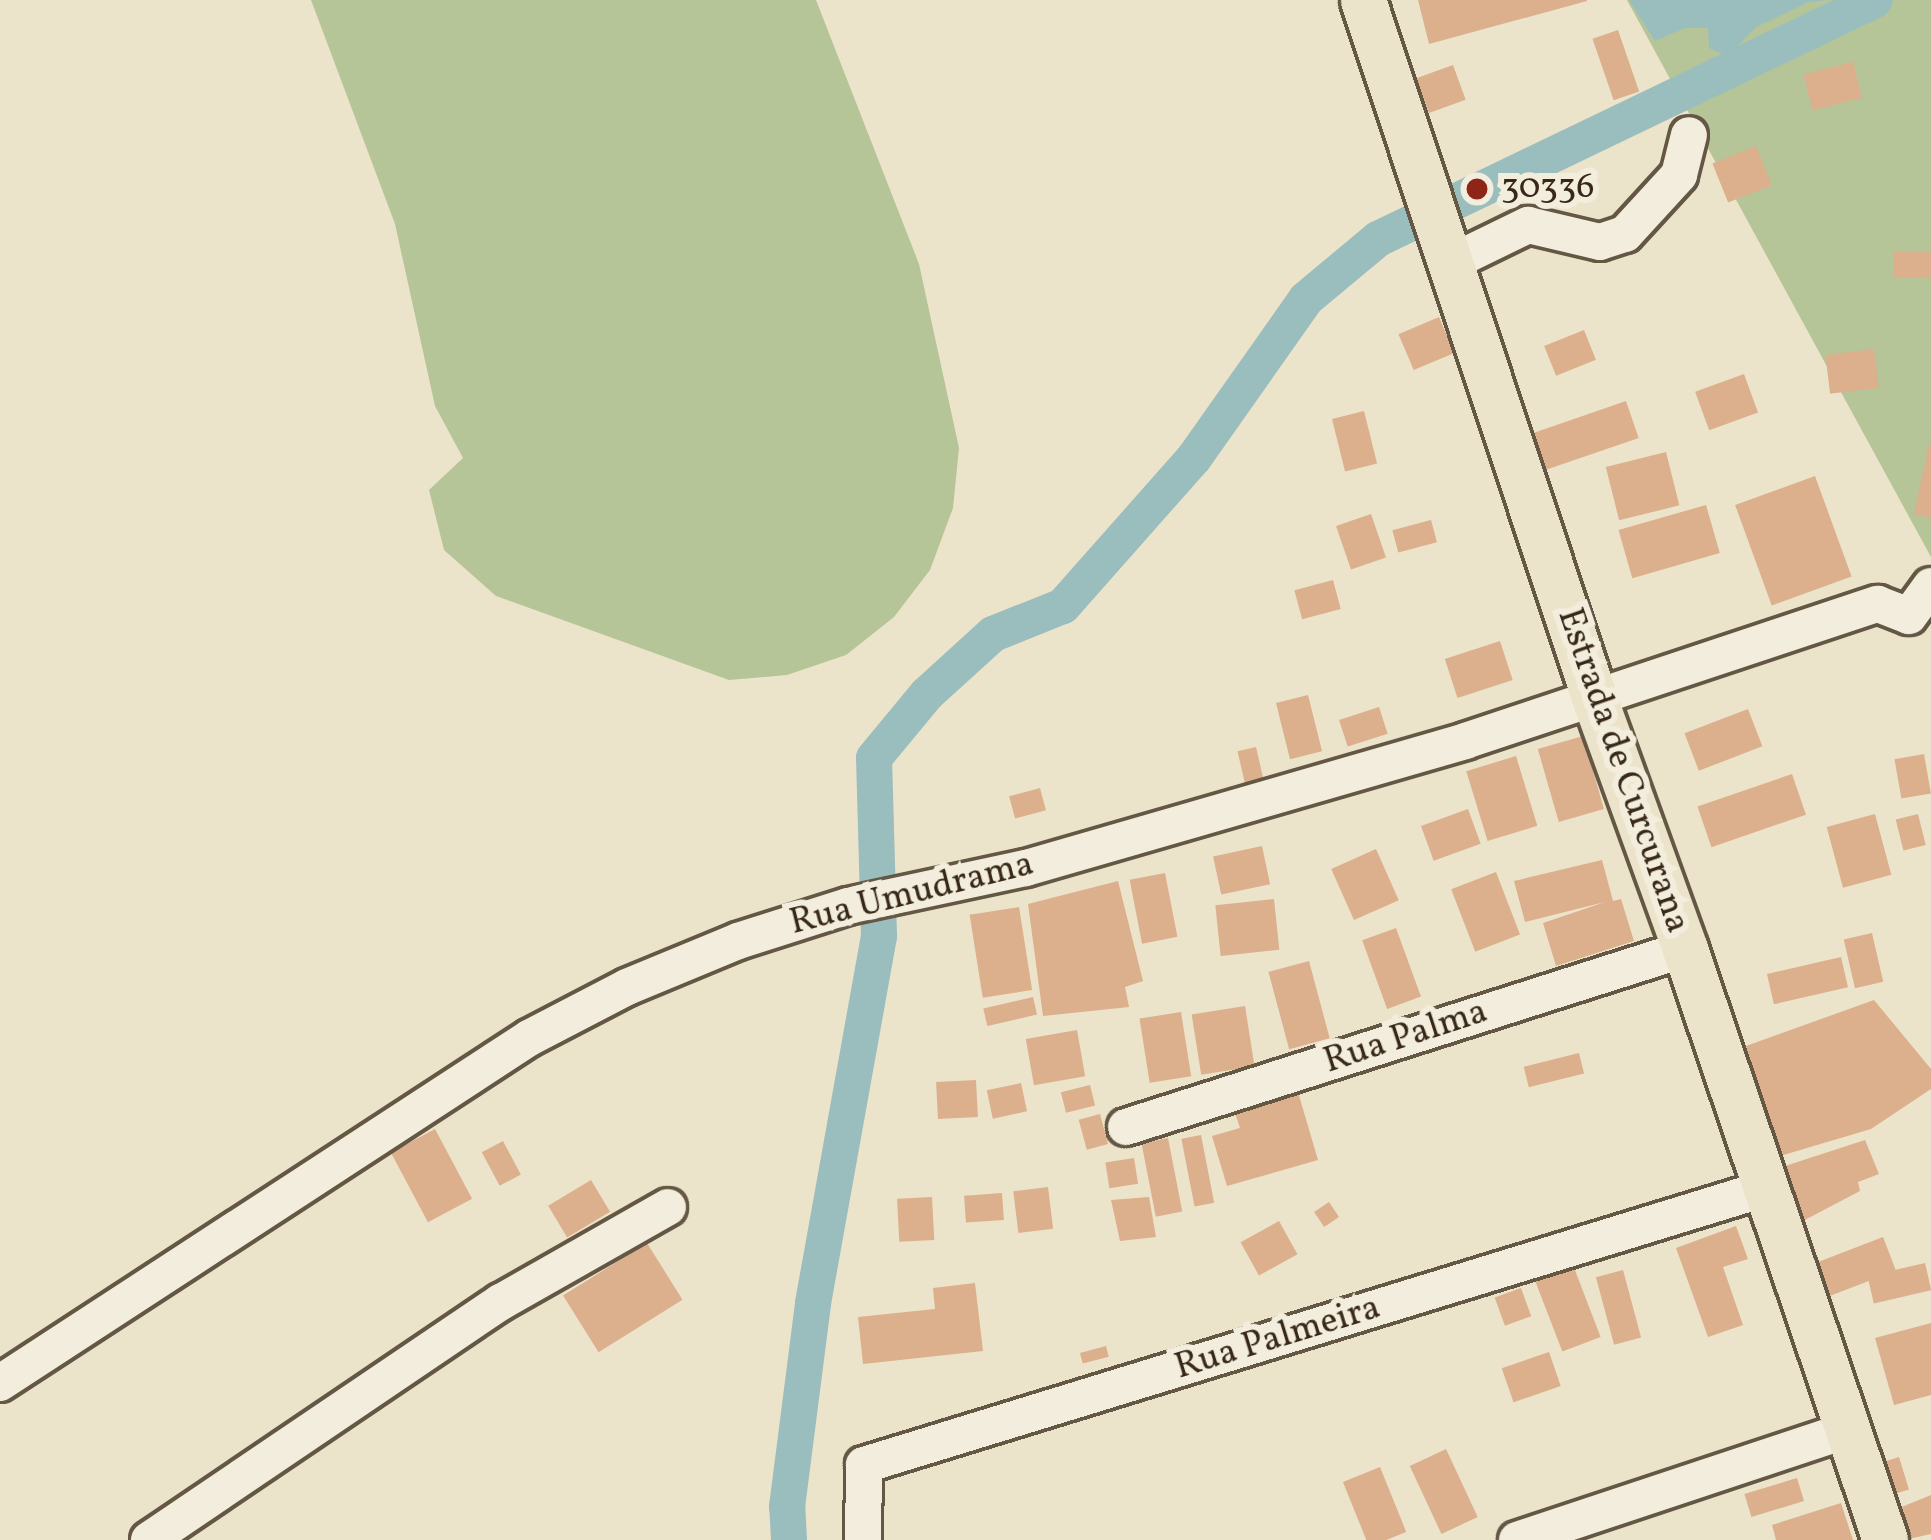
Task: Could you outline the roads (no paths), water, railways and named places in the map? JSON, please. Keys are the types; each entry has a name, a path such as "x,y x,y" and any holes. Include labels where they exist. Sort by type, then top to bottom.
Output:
{"main road":[{"name":"Estrada de Curcurana","path":"1363,0 1594,700 1685,949 1885,1540"}],"street":[{"path":"1449,252 1528,225 1600,242 1625,234 1679,175 1689,135"},
{"name":"Rua Umudrama","path":"0,1382 530,1038 627,986 739,941 848,906 1026,868 1594,700 1878,604 1924,615"},
{"name":"Rua Palma","path":"1126,1127 1685,949"},
{"name":"Rua Palmeira","path":"862,1540 864,1466 1764,1189"},
{"path":"149,1540 501,1302 668,1207"},
{"path":"1517,1540 1847,1430"}],"water":[{"path":"1629,0 1828,0 1809,2 1756,27 1728,56 1709,48 1708,28 1685,28 1655,41"}],"waterway":[{"path":"789,1540 787,1507 813,1303 879,936 874,758 927,694 993,634 1063,606 1194,458 1306,299 1378,239 1875,0"}],"place":[{"name":"30336","path":"1477,189"}]}
